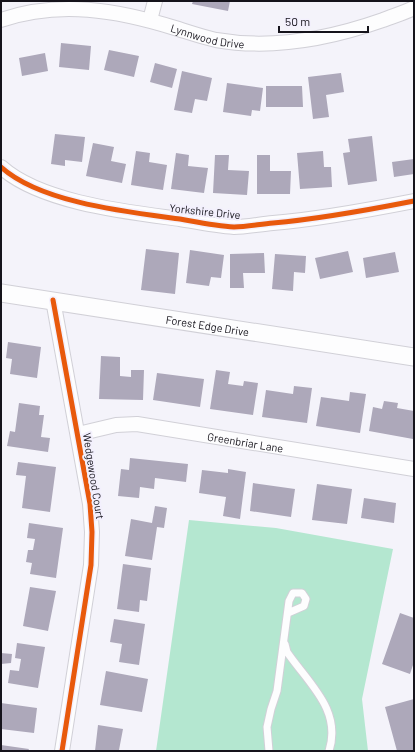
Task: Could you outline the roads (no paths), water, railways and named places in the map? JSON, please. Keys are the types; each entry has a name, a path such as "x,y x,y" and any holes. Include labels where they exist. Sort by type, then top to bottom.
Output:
{"street":[{"path":"150,20 155,1"},
{"name":"Lynnwood Drive","path":"1,20 12,7 58,5 96,6 150,20 215,40 256,44 312,40 366,26 411,9"},
{"name":"Yorkshire Drive","path":"1,167 8,173 43,191 79,201 134,213 234,227 296,221 374,209 414,201"},
{"name":"Forest Edge Drive","path":"1,293 414,357"},
{"name":"Wedgewood Court","path":"53,300 90,504 92,532 91,565 62,751"},
{"name":"Greenbriar Lane","path":"78,434 116,425 137,424 414,469"}],"lane":[{"path":"269,751 267,727 277,691 288,612"},
{"path":"285,642 288,652 324,701 331,716 332,742 329,751"}]}
